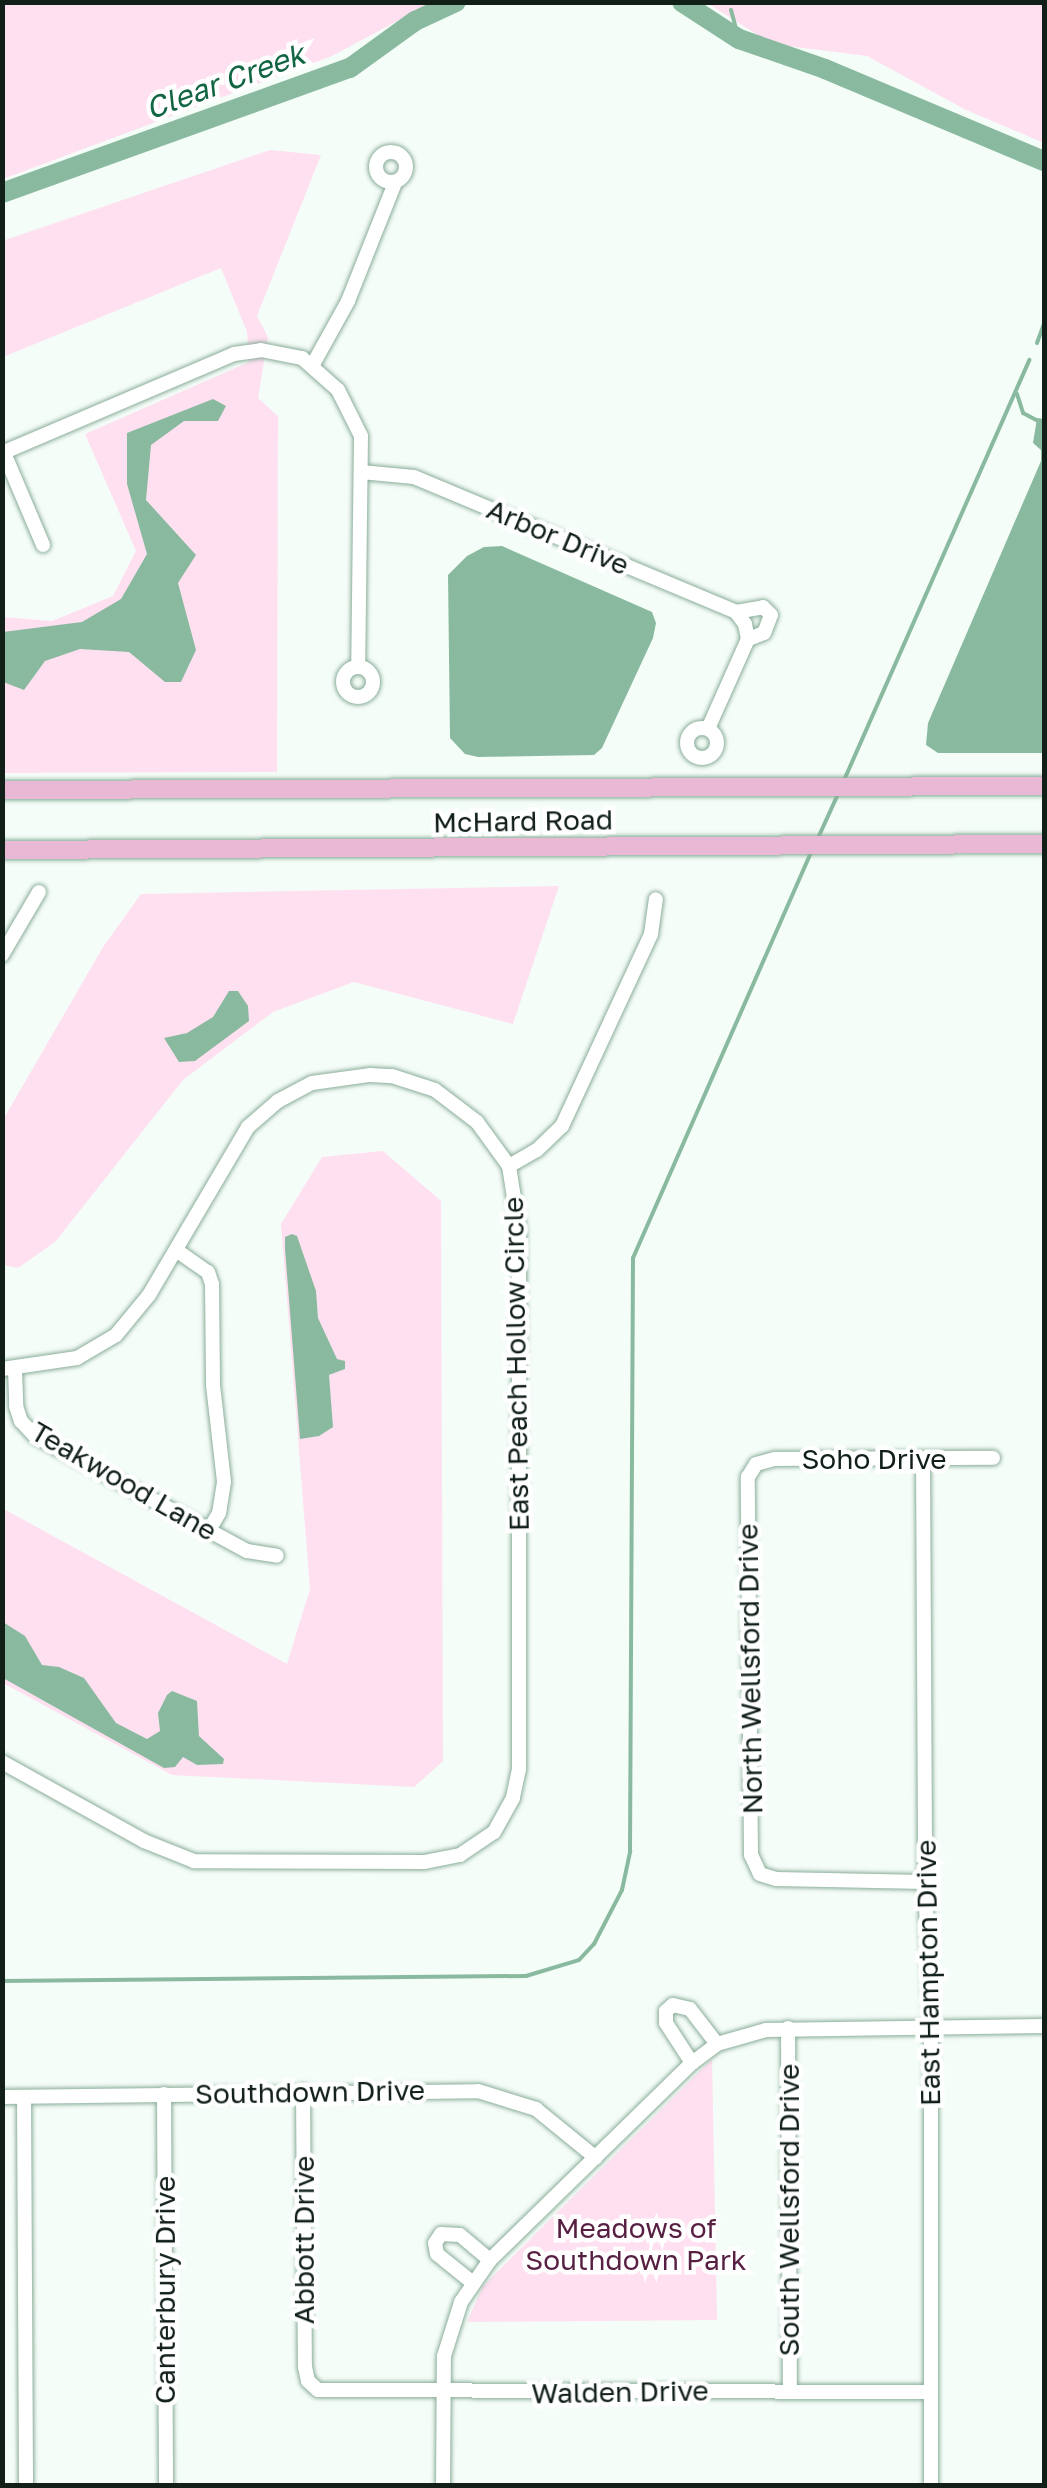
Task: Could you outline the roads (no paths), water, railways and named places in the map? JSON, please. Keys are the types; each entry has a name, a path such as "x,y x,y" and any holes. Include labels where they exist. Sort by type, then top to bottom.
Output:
{"main road":[{"name":"McHard Road","path":"2,790 1044,786"},
{"name":"McHard Road","path":"2,850 1044,844"}],"street":[{"path":"312,366 348,301 394,184"},
{"path":"43,545 3,453 234,354 261,350 302,358 338,390 356,418 362,472 358,667"},
{"name":"Arbor Drive","path":"362,472 414,477 743,625 708,729"},
{"path":"2,955 39,892"},
{"path":"509,1166 536,1150 562,1126 651,934 656,899"},
{"name":"East Peach Hollow Circle","path":"2,1762 144,1841 194,1862 424,1862 460,1854 494,1832 513,1798 518,1768 519,1230 509,1166 477,1122 435,1090 392,1076 329,1078 293,1092 248,1128 137,1313 116,1335 77,1358 9,1369"},
{"path":"176,1250 208,1272 212,1284 212,1385 224,1482 219,1513 209,1530"},
{"name":"Teakwood Lane","path":"9,1369 21,1421 35,1436 247,1552 276,1556"},
{"name":"Soho Drive","path":"756,1464 774,1459 993,1458"},
{"name":"East Hampton Drive","path":"923,1460 925,1882 931,2028 931,2486"},
{"name":"North Wellsford Drive","path":"756,1464 748,1477 752,1855 760,1874 776,1879 925,1882"},
{"path":"692,2063 666,2023 673,2005 690,2009 717,2044"},
{"path":"443,2486 443,2394 449,2330 473,2283 490,2260 692,2063 717,2044 748,2033 788,2028 1044,2026"},
{"name":"South Wellsford Drive","path":"788,2028 790,2391"},
{"name":"Southdown Drive","path":"2,2097 456,2090 501,2095 552,2118 596,2158"},
{"name":"Abbott Drive","path":"304,2091 305,2367 312,2386"},
{"name":"Canterbury Drive","path":"164,2094 166,2486"},
{"path":"24,2097 26,2486"},
{"path":"473,2283 437,2254 435,2242 441,2234 460,2236 490,2260"},
{"name":"Walden Drive","path":"312,2386 330,2394 930,2392"}],"waterway":[{"name":"Clear Creek","path":"2,193 350,68 415,21 456,2"},
{"name":"Clear Creek","path":"682,2 739,39 825,69 1044,161"},
{"path":"731,10 739,39"},
{"path":"1037,343 1044,324"},
{"path":"845,778 1029,360"},
{"path":"1017,394 1023,413 1036,420"},
{"path":"818,838 839,792"},
{"path":"2,1981 526,1976 579,1960 594,1944 622,1890 630,1851 633,1258 812,851"}],"park label":[{"name":"Meadows of Southdown Park","path":"636,2244"}]}
